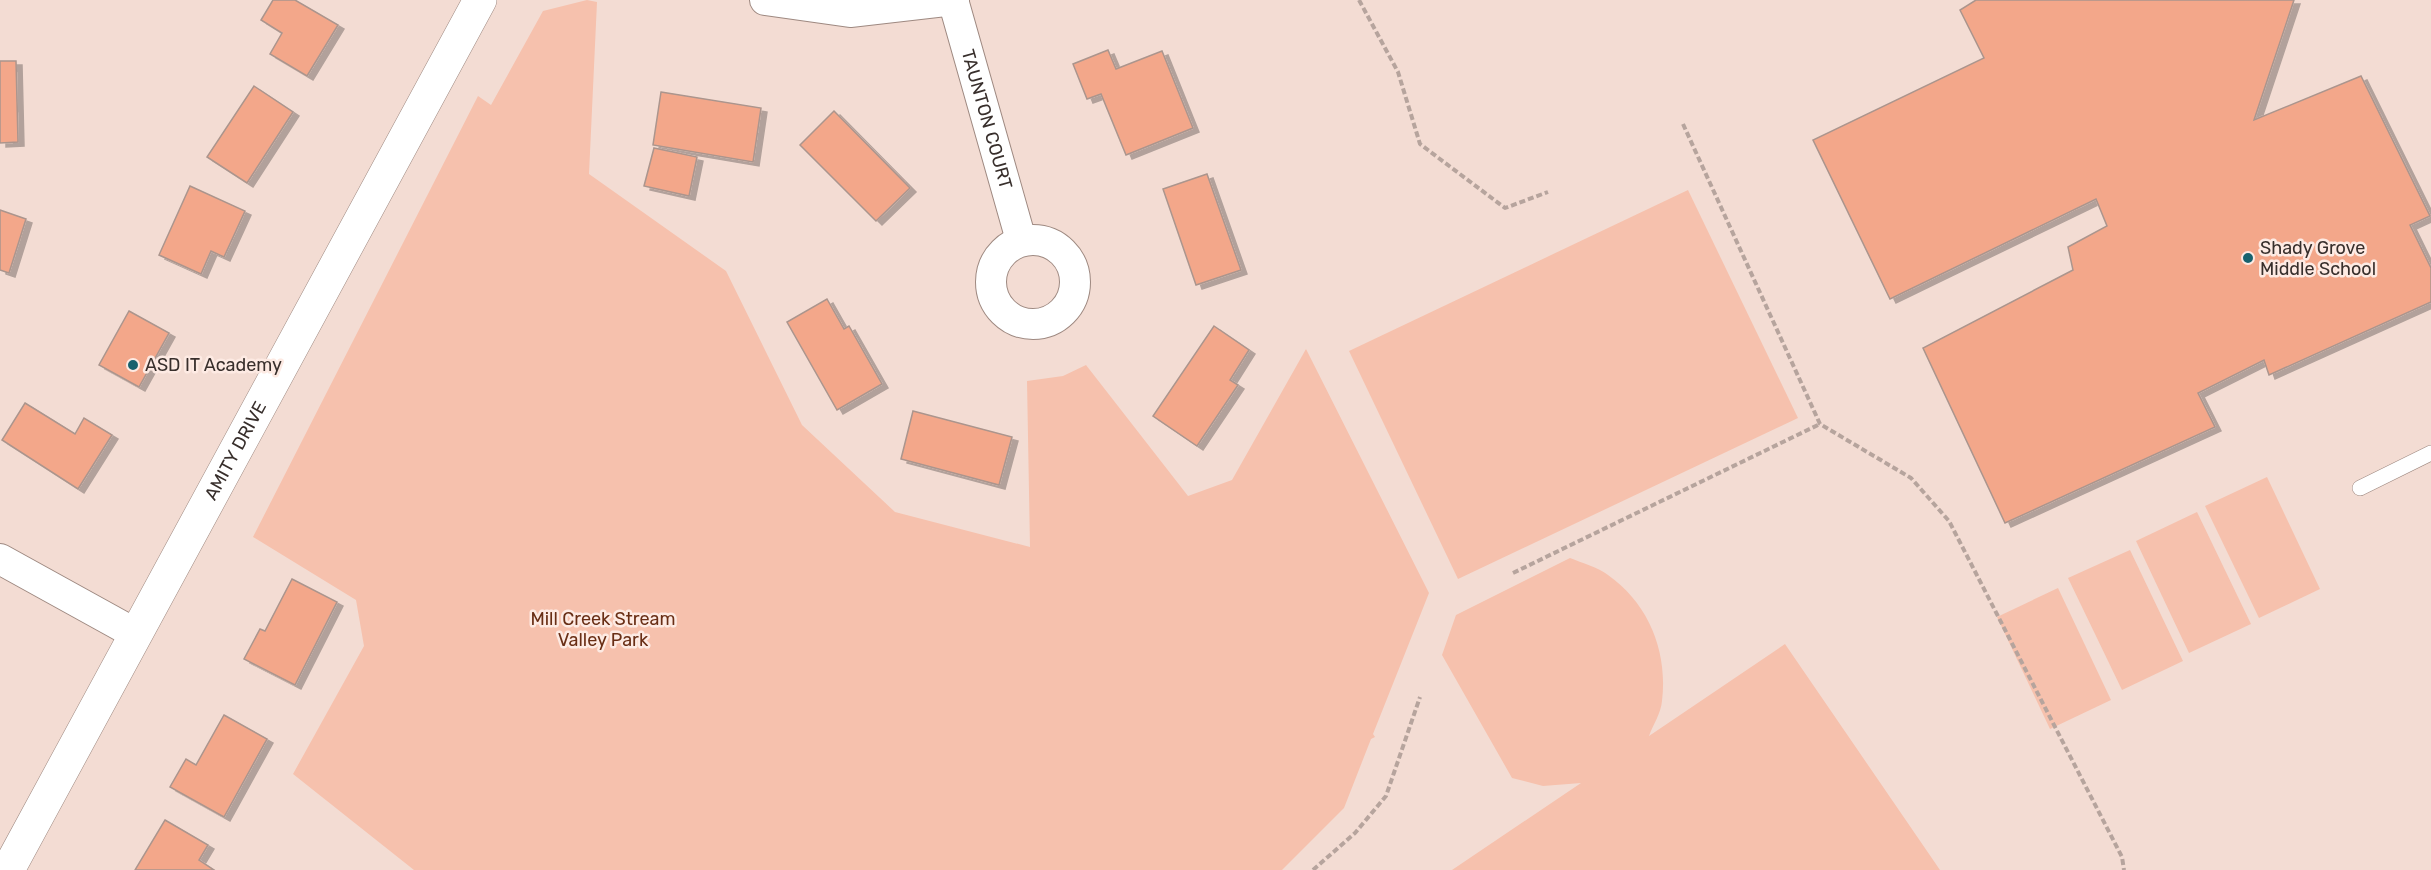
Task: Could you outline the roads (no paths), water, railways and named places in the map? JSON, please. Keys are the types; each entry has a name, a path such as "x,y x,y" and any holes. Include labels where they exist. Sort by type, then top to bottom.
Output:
{"street":[{"name":"AMITY DRIVE","path":"8,870 134,633 480,0"},
{"path":"765,0 850,12 954,0"},
{"name":"TAUNTON COURT","path":"954,0 1021,240"},
{"path":"0,559 134,633"}],"lane":[{"path":"2360,488 2431,453"}],"place":[{"name":"Shady Grove Middle School","path":"2248,258"},
{"name":"ASD IT Academy","path":"133,365"}],"park label":[{"name":"Mill Creek Stream Valley Park","path":"603,629"}]}
